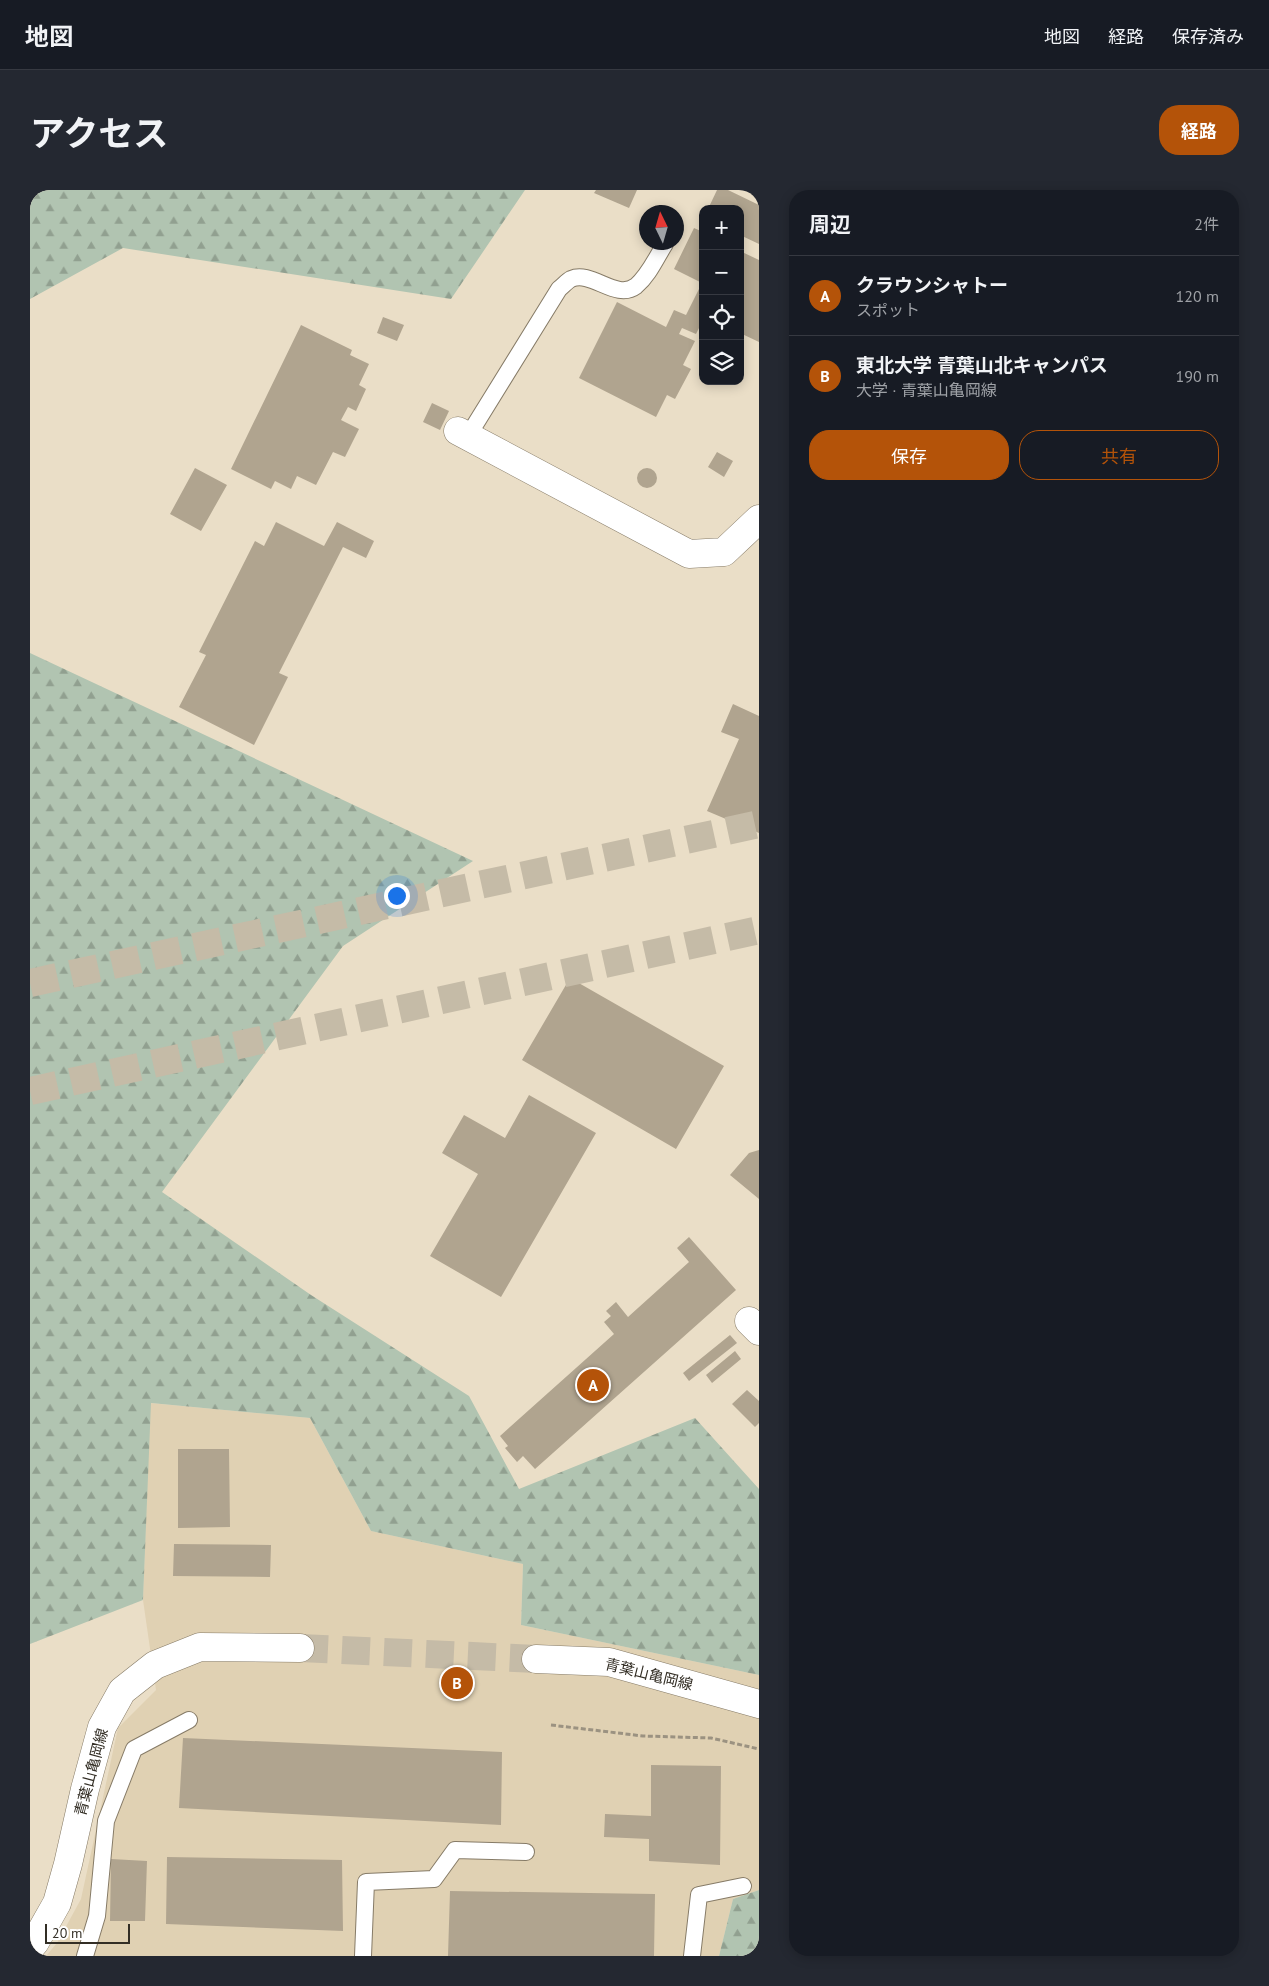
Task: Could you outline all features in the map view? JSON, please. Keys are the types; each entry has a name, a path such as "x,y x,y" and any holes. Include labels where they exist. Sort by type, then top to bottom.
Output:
{"street":[{"path":"463,433 689,554 724,552 759,519"},
{"name":"青葉山亀岡線","path":"30,1948 57,1903 102,1727 122,1691 155,1665 200,1647 300,1648"},
{"name":"青葉山亀岡線","path":"536,1659 609,1662 759,1704"}],"lane":[{"path":"463,433 558,288 573,278 586,278 621,290 634,288 646,275 661,250"},
{"path":"85,1956 97,1916 106,1821 134,1749 189,1720"},
{"path":"363,1956 366,1882 434,1879 455,1850 526,1852"},
{"path":"692,1956 699,1895 743,1886"}],"path":[{"path":"551,1725 642,1736 711,1738 759,1749"}],"shaded area":[{"path":"150,1403 310,1418 371,1531 523,1564 521,1625 759,1675 759,1890 733,1899 719,1956 46,1956 57,1943 81,1899 118,1728 156,1690 143,1600"}],"green space":[{"path":"30,190 525,190 451,299 123,248 30,299"},
{"path":"30,653 473,861 343,946 162,1192 311,1295 469,1396 519,1489 695,1418 759,1489 759,1675 521,1625 523,1564 371,1531 310,1418 151,1403 143,1600 30,1644"},
{"path":"759,1890 759,1956 719,1956 733,1899"}],"building":[{"path":"596,190 637,190 629,208 594,193"},
{"path":"717,190 728,190 759,205 759,244 744,237 744,205 710,205"},
{"path":"694,228 699,230 699,282 674,269"},
{"path":"744,253 759,260 759,342 744,335"},
{"path":"699,289 699,328 696,334 682,328 679,334 695,341 683,365 691,369 675,399 667,395 656,417 579,378 617,302 666,327 674,310 686,315"},
{"path":"383,317 404,325 397,341 377,333"},
{"path":"301,325 352,350 350,355 369,364 359,385 366,389 356,411 348,407 341,420 359,429 345,457 333,452 316,485 297,476 291,489 275,481 271,489 231,469"},
{"path":"432,403 449,411 440,430 423,422"},
{"path":"717,452 733,461 724,477 708,467"},
{"path":"195,468 227,485 201,531 170,514"},
{"path":"647,468 654,471 657,478 654,485 647,488 640,485 637,478 640,471"},
{"path":"276,522 324,546 337,522 374,541 366,558 343,547 279,673 288,677 254,745 179,707 206,655 199,652 255,541 264,546"},
{"path":"733,704 759,716 759,833 707,811 739,739 721,732"},
{"path":"570,978 724,1066 676,1149 522,1060"},
{"path":"529,1095 596,1133 501,1297 430,1256 478,1174 442,1153 464,1115 505,1138"},
{"path":"759,1150 759,1199 730,1175 749,1153"},
{"path":"689,1237 736,1290 535,1469 523,1456 517,1462 505,1448 508,1446 500,1436 614,1334 604,1322 611,1316 606,1311 616,1302 628,1317 689,1262 677,1248"},
{"path":"730,1335 737,1343 689,1381 683,1373"},
{"path":"735,1351 741,1359 712,1383 706,1375"},
{"path":"747,1390 759,1401 759,1423 755,1427 732,1404"},
{"path":"178,1449 229,1449 230,1527 178,1528"},
{"path":"174,1544 271,1545 270,1577 173,1576"},
{"path":"183,1738 502,1752 501,1825 179,1808"},
{"path":"651,1765 721,1766 720,1865 649,1861 649,1839 604,1837 605,1814 651,1816"},
{"path":"167,1857 342,1860 343,1931 166,1924"},
{"path":"111,1859 147,1861 145,1921 110,1921"},
{"path":"450,1891 655,1894 654,1956 448,1956"}],"tunnel":[{"path":"30,983 759,824"},
{"path":"30,1091 759,930"},
{"path":"300,1648 536,1659"}],"place":[{"name":"クラウンシャトー","path":"593,1385"},
{"name":"東北大学 青葉山北キャンパス","path":"457,1683"}]}
